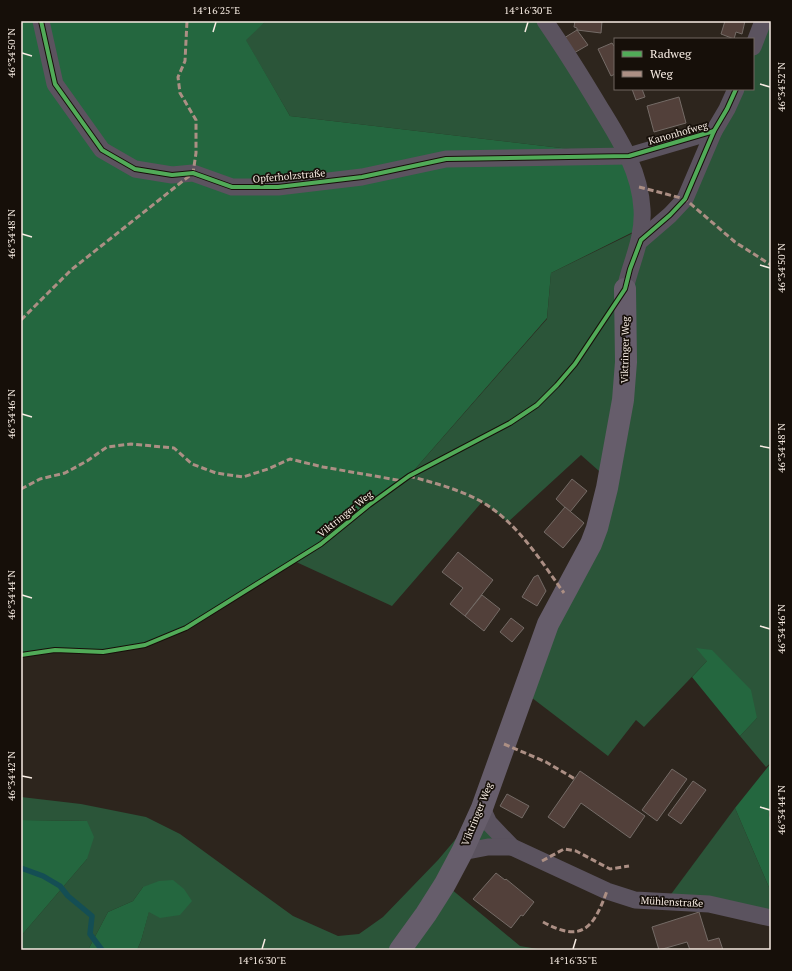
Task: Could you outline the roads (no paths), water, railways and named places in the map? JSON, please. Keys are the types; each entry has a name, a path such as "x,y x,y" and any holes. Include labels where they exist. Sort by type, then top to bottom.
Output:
{"street":[{"name":"Opferholzstraße","path":"41,21 55,84 102,150 135,169 172,175 193,174 232,187 278,187 362,177 446,159 629,156"},
{"name":"Kanonhofweg","path":"545,21 576,67 629,156 639,187 642,210 641,240 630,269 625,289"},
{"path":"754,44 763,21"},
{"path":"714,131 727,109 736,90"},
{"name":"Kanonhofweg","path":"629,156 714,131"},
{"name":"Kanonhofweg","path":"641,240 685,199 714,131"},
{"name":"Viktringer Weg","path":"400,950 434,902 462,852 482,808 548,624 591,544 597,528 607,488 623,400 626,362 625,289"},
{"name":"Mühlenstraße","path":"482,808 489,824 512,847 607,891 635,900 709,904 771,918"},
{"name":"Mühlenstraße","path":"462,852 488,847 512,847"}],"waterway":[{"path":"21,868 43,876 60,886 68,896 92,916 90,934 102,950"}]}
